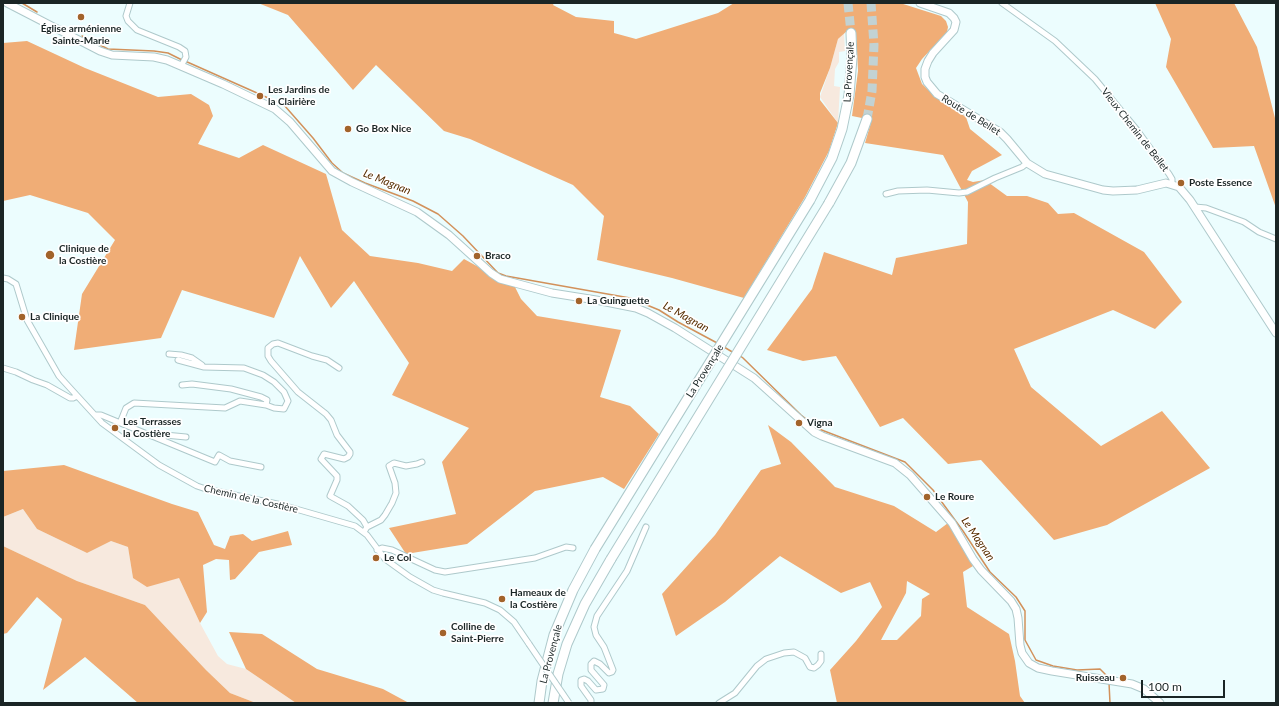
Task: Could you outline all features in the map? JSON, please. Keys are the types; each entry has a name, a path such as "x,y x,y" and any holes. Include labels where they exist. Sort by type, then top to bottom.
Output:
{"highway":[{"name":"La Provençale","path":"539,703 542,681 554,635 573,590 595,550 810,200 832,158 842,129 846,111 851,77 851,34"},
{"name":"La Provençale","path":"553,703 562,660 576,624 611,559 829,203 851,163 867,119"}],"street":[{"path":"7,3 100,51 112,55 160,58 182,65 275,109 290,122 327,166 336,174 417,212 448,235 495,277 552,293 596,300 648,312 754,378 814,432 895,463 903,468 946,515 977,564 1011,601 1016,609 1020,645 1027,661 1038,668 1138,686 1152,695 1160,703"},
{"path":"130,3 126,16 128,21 137,30 179,47 185,51 186,57 182,65"},
{"name":"Route de Bellet","path":"920,3 949,12 956,22 956,26 952,33 933,53 928,61 925,69 925,78 927,82 937,94 1000,132 1035,170 1050,176 1103,190 1128,191 1142,189 1158,184 1172,184"},
{"name":"Vieux Chemin de Bellet","path":"1002,3 1055,41 1095,79 1137,130 1169,174 1172,179 1172,184"},
{"path":"886,194 898,191 920,190 959,193 967,192 1022,167 1027,163"},
{"path":"1172,184 1179,187 1185,193 1276,333"},
{"path":"1195,208 1206,208 1244,222 1259,232 1276,239"},
{"name":"Chemin de la Costière","path":"3,278 16,284 25,316 59,376 95,416 112,431 158,465 197,486 282,505 366,530 377,550 394,567 433,590 448,595 485,603 500,610 514,622 569,703"},
{"path":"339,368 327,360 278,343 270,346 267,352 271,361 298,392 326,414 331,420 337,435 350,452 348,457 344,458 324,454 321,459 337,476 337,480 330,496 344,503 353,510 365,522 366,530 385,515 396,493 395,483 389,466 394,463 406,466 422,462"},
{"path":"169,354 192,358 204,367"},
{"path":"120,422 126,408 134,403 225,408 240,402 284,409 288,401 284,392 274,382 244,368 204,367 178,360"},
{"path":"3,368 48,385 70,398 77,396"},
{"path":"182,385 192,384 231,389 261,397 267,400 266,405"},
{"path":"95,416 99,414 120,422 215,462 218,456 230,461 261,467"},
{"path":"162,440 165,435 186,437"},
{"path":"591,703 591,700 581,686 581,680 584,679 588,681 596,690 603,689 604,686 591,670 591,664 594,662 600,664 609,673 613,670 604,648 596,635 594,627 597,616 627,571 646,526"},
{"path":"377,550 382,548 392,550 435,570 445,572 535,558 566,547 573,548"},
{"path":"719,703 735,693 757,666 766,659 784,653 794,652 805,658 810,666 814,668 821,661 821,654"}],"shaded area":[{"path":"258,3 554,3 553,5 576,17 614,21 614,33 636,39 718,13 734,3 900,3 941,16 946,21 948,27 947,32 922,59 916,68 922,84 936,97 966,117 970,129 1002,155 972,171 967,180 973,182 985,180 1007,196 1027,196 1048,203 1058,214 1074,213 1144,252 1182,302 1155,329 1113,310 1014,349 1031,387 1101,446 1162,411 1210,468 1107,525 1054,540 981,460 948,464 903,418 880,427 836,356 803,361 767,350 812,289 824,252 892,275 896,258 967,244 968,202 943,155 865,143 872,119 865,116 862,118 852,116 858,71 856,32 854,31 847,31 838,39 830,68 820,93 820,100 838,123 829,151 805,197 744,298 672,278 597,260 604,216 573,185 470,139 444,131 376,65 353,90 288,15"},
{"path":"1155,3 1234,3 1257,47 1276,122 1276,208 1254,146 1213,148 1166,67 1171,39"},
{"path":"844,33 845,51 839,52 839,62 835,69 834,86 840,87 838,123 820,97 838,39"},
{"path":"27,41 85,68 158,97 191,94 209,105 213,116 198,144 239,158 263,145 326,174 342,230 370,256 418,263 452,271 464,259 515,287 521,299 537,316 621,330 600,397 630,406 659,434 624,489 603,477 535,491 467,544 406,554 389,528 456,514 442,462 469,428 392,395 409,363 354,281 331,308 300,256 274,318 182,290 161,338 74,350 82,294 115,240 88,213 30,195 3,201 3,43"},
{"path":"768,425 791,442 835,487 894,506 936,532 948,523 973,566 963,572 967,607 1009,634 1020,696 1025,703 837,703 830,670 856,641 882,607 870,582 841,593 780,556 725,602 676,636 662,594 715,535 761,470 781,464","holes":["907,581 930,594 922,599 921,616 897,640 881,640 906,593"]},
{"path":"64,465 198,512 214,545 225,549 230,536 243,534 252,541 288,531 292,545 259,552 235,579 230,580 229,560 216,559 203,565 207,612 200,623 179,578 147,587 133,578 128,547 111,541 87,553 37,529 23,509 3,517 3,471"},
{"path":"23,509 37,529 87,553 111,541 128,547 133,578 179,578 200,623 218,656 227,664 246,669 296,703 256,703 230,693 206,670 145,605 77,581 3,546 3,517"},
{"path":"3,546 77,581 145,605 206,670 230,693 256,703 138,703 85,657 43,690 62,619 37,597 7,633 3,634"},
{"path":"229,632 262,634 317,669 383,689 409,703 296,703 246,669"}],"waterway":[{"name":"Le Magnan","path":"22,3 37,12"},
{"name":"Le Magnan","path":"82,36 108,49 168,53 182,60"},
{"name":"Le Magnan","path":"185,61 284,105 313,138 332,163 343,173 413,201 438,214 463,236 498,273 506,276 630,298 659,310 719,344"},
{"name":"Le Magnan","path":"724,347 734,353"},
{"name":"Le Magnan","path":"739,355 801,415 819,429 905,462 933,490 963,531 990,572 1016,597 1025,611 1025,640 1036,660 1053,666 1077,670 1100,669 1108,677"},
{"name":"Le Magnan","path":"1109,683 1110,703"}],"tunnel":[{"path":"848,3 851,33"},
{"path":"867,119 872,91 874,45 871,3"}],"place":[{"name":"Église arménienne Sainte-Marie","path":"81,17"},
{"name":"Les Jardins de la Clairière","path":"260,96"},
{"name":"Go Box Nice","path":"348,129"},
{"name":"Poste Essence","path":"1181,183"},
{"name":"Clinique de la Costière","path":"50,255"},
{"name":"Braco","path":"477,256"},
{"name":"La Guinguette","path":"579,301"},
{"name":"La Clinique","path":"22,317"},
{"name":"Vigna","path":"799,423"},
{"name":"Les Terrasses la Costière","path":"115,428"},
{"name":"Le Roure","path":"927,497"},
{"name":"Le Col","path":"376,558"},
{"name":"Hameaux de la Costière","path":"502,599"},
{"name":"Colline de Saint-Pierre","path":"443,633"},
{"name":"Ruisseau","path":"1123,678"}]}
